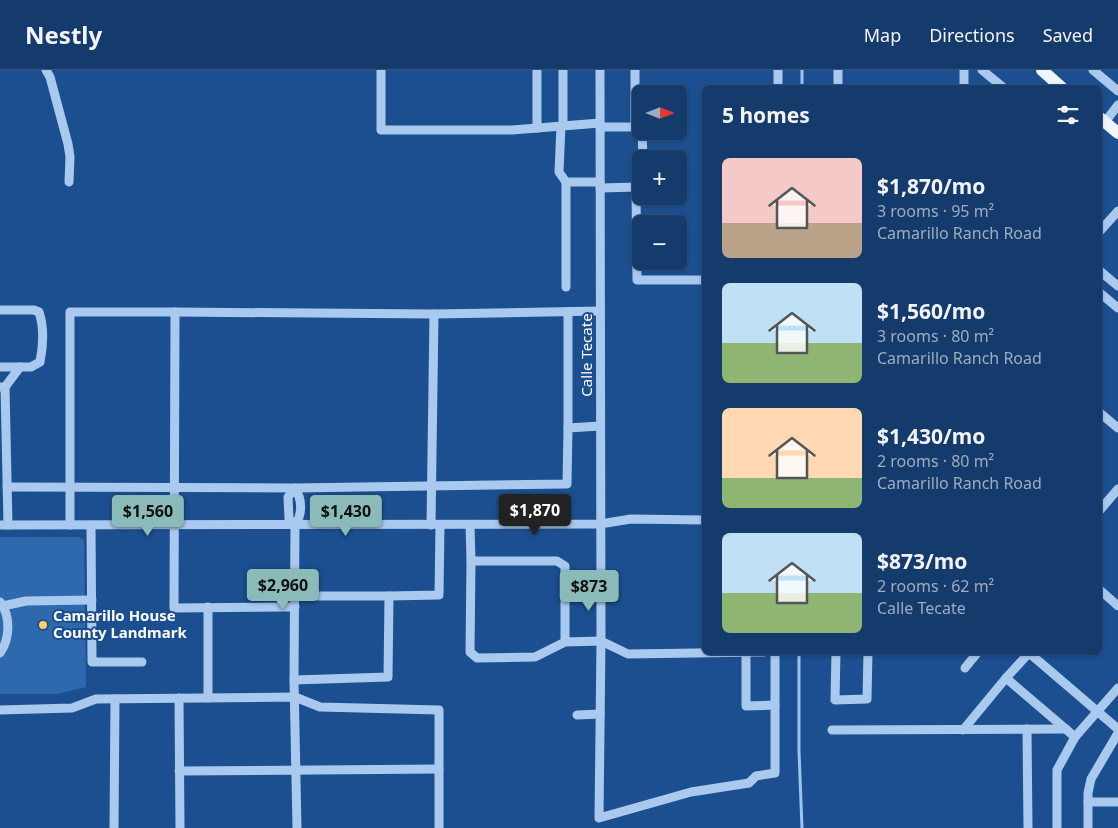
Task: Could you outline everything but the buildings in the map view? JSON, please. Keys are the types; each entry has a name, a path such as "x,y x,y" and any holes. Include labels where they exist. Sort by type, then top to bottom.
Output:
{"main road":[{"path":"1042,70 1058,85"},
{"path":"1103,120 1118,133"}],"street":[{"path":"381,70 381,130 512,130 600,125 632,127"},
{"path":"537,70 537,128"},
{"path":"563,70 559,172 566,182 566,287"},
{"name":"Calle Tecate","path":"600,70 601,641 599,818 691,792 749,782 756,776 775,773 775,705"},
{"path":"635,70 635,85"},
{"path":"778,70 778,85"},
{"path":"838,70 838,85"},
{"path":"964,70 964,85"},
{"path":"982,70 1000,85"},
{"path":"1093,70 1118,90"},
{"path":"49,72 68,144 70,182"},
{"path":"1103,120 1118,105"},
{"path":"566,182 632,187"},
{"path":"636,205 637,280 702,280"},
{"path":"1102,230 1118,211"},
{"path":"1102,273 1118,286"},
{"path":"1102,295 1118,308"},
{"path":"0,310 34,310 39,312 41,319 40,362 31,367 0,367"},
{"path":"70,525 70,312 434,314 600,311"},
{"path":"175,312 174,608 294,608"},
{"path":"5,490 567,484 568,312"},
{"path":"294,596 439,595 431,486 434,314"},
{"path":"20,367 3,387 4,525 600,524 632,520 702,520"},
{"path":"1102,415 1118,428"},
{"path":"568,428 600,426"},
{"path":"295,488 288,496 289,518 296,525 294,680 297,828"},
{"path":"1104,500 1118,489"},
{"path":"470,524 470,652 477,658 535,657 565,642 601,641 628,654 702,653"},
{"path":"91,525 92,662 142,662"},
{"path":"471,561 557,561 565,566 565,642"},
{"path":"1102,592 1118,606"},
{"path":"294,680 388,677 389,596"},
{"path":"0,653 7,635 8,620 2,604 26,601 92,600"},
{"path":"208,607 208,698"},
{"path":"746,655 746,706 775,705 775,655"},
{"path":"836,655 835,700 867,699 868,655"},
{"path":"966,668 976,655"},
{"path":"963,730 1026,655"},
{"path":"1030,655 1118,728"},
{"path":"1006,678 1075,737"},
{"path":"1057,828 1057,770 1075,737 1118,688"},
{"path":"0,710 72,708 96,699 115,698 295,696 320,707 439,710 439,828"},
{"path":"114,828 115,698"},
{"path":"178,698 180,828"},
{"path":"577,715 600,714"},
{"path":"1027,729 1028,828"},
{"path":"832,730 1066,729"},
{"path":"1088,828 1088,785 1118,733"},
{"path":"179,771 439,769"},
{"path":"1088,802 1118,802"}],"shaded area":[{"path":"0,537 79,537 84,540 86,687 58,694 0,694"}],"waterway":[{"path":"802,70 802,85"},
{"path":"799,655 799,751 802,828"}],"place":[{"name":"Camarillo House County Landmark","path":"43,625"}]}
